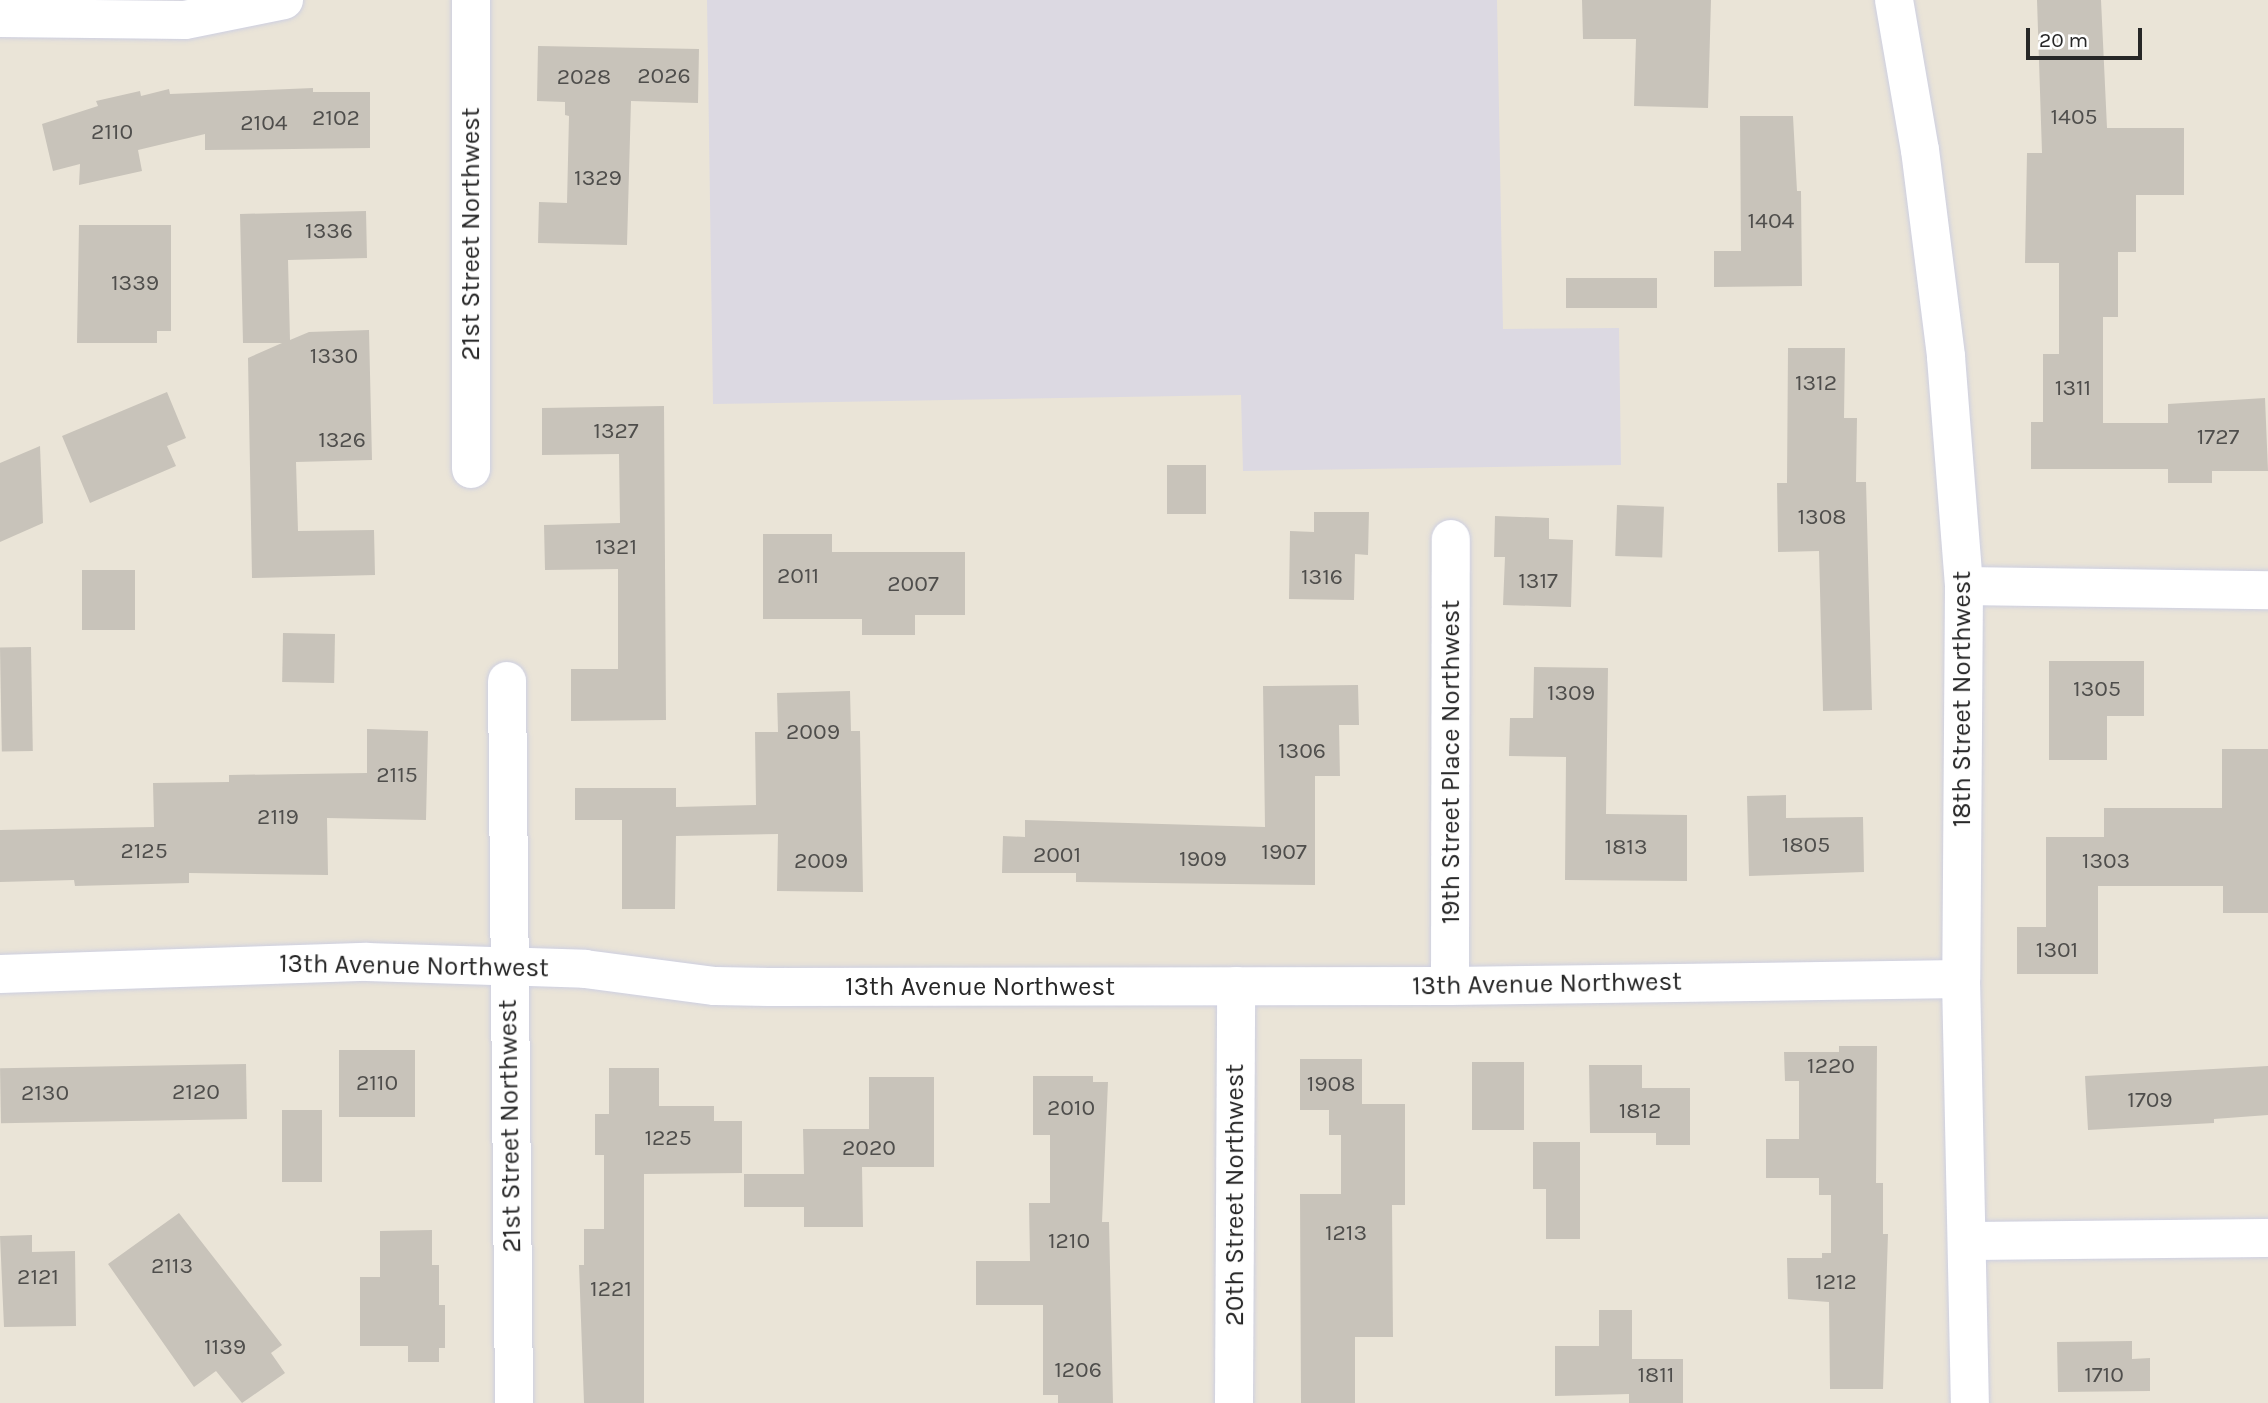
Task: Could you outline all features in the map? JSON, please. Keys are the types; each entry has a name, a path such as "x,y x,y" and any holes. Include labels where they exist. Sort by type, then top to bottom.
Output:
{"street":[{"path":"0,18 186,20 284,0"},
{"name":"21st Street Northwest","path":"471,0 471,469"},
{"name":"18th Street Northwest","path":"1894,0 1920,150 1946,357 1964,586 1961,979 1970,1403"},
{"name":"19th Street Place Northwest","path":"1450,986 1451,539"},
{"path":"1964,586 2268,590"},
{"name":"21st Street Northwest","path":"507,681 507,969 514,1403"},
{"name":"13th Avenue Northwest","path":"0,974 367,962 612,971 715,986 1450,986 1961,979"},
{"name":"20th Street Northwest","path":"1234,1403 1236,986"},
{"path":"1968,1241 2268,1238"}],"shaded area":[{"path":"707,0 1497,0 1503,329 1619,328 1621,465 1243,471 1241,395 713,404"}],"building":[{"path":"1582,0 1711,0 1708,108 1634,106 1636,39 1583,39"},
{"path":"2037,0 2101,0 2107,128 2184,128 2184,195 2136,195 2136,252 2118,252 2118,317 2103,317 2103,423 2168,423 2168,404 2265,398 2268,471 2212,471 2212,483 2168,483 2168,469 2031,469 2031,422 2043,422 2043,354 2059,354 2059,263 2025,263 2027,153 2042,153"},
{"path":"538,46 699,49 698,103 631,101 627,245 538,243 539,202 567,203 569,116 565,115 565,102 537,101"},
{"path":"313,88 313,92 370,92 370,148 205,150 205,134 138,150 142,171 79,185 80,164 53,171 42,124 98,106 96,101 140,91 141,96 169,89 170,94"},
{"path":"1740,116 1793,116 1797,191 1801,191 1802,286 1714,287 1714,251 1741,251"},
{"path":"366,211 367,258 288,260 290,340 309,332 369,330 372,460 296,462 298,531 374,530 375,575 252,578 248,358 282,343 243,343 240,214"},
{"path":"79,225 171,225 171,331 157,331 157,343 77,343"},
{"path":"1566,278 1657,278 1657,308 1566,308"},
{"path":"1788,348 1845,348 1844,418 1857,418 1856,482 1866,482 1872,710 1823,711 1819,551 1778,552 1777,483 1787,483"},
{"path":"167,392 186,438 167,446 176,466 90,503 62,436"},
{"path":"664,406 666,720 571,721 571,669 618,669 618,569 545,570 544,525 620,523 619,454 542,455 542,408"},
{"path":"40,446 43,523 0,542 0,463"},
{"path":"1167,465 1206,465 1206,514 1167,514"},
{"path":"1617,505 1664,507 1662,558 1615,556"},
{"path":"1314,512 1369,512 1368,555 1355,554 1354,600 1289,599 1290,531 1314,532"},
{"path":"1495,516 1549,518 1549,539 1573,540 1571,607 1503,605 1505,557 1494,557"},
{"path":"763,534 832,534 832,552 965,552 965,615 915,615 915,635 862,635 862,619 763,619"},
{"path":"82,570 135,570 135,630 82,630"},
{"path":"283,633 335,634 334,683 282,682"},
{"path":"31,647 33,751 2,752 0,648"},
{"path":"2049,661 2144,661 2144,716 2107,716 2107,760 2049,760"},
{"path":"1534,667 1608,668 1606,814 1687,815 1687,881 1565,880 1566,757 1509,756 1510,718 1533,718"},
{"path":"1358,685 1359,725 1339,725 1340,776 1315,776 1315,885 1076,882 1076,873 1002,873 1003,836 1025,837 1025,820 1265,827 1263,686"},
{"path":"850,691 851,731 860,731 863,892 777,891 778,834 676,836 675,909 622,909 622,820 575,820 575,788 676,788 676,807 756,805 755,732 778,732 777,693"},
{"path":"367,729 428,731 426,820 327,818 328,875 189,873 189,883 75,886 74,880 0,882 0,830 154,827 153,783 229,782 229,775 367,773"},
{"path":"2222,749 2268,749 2268,913 2223,913 2223,886 2098,886 2098,974 2017,974 2017,927 2046,927 2046,837 2104,837 2104,808 2222,808"},
{"path":"1786,795 1786,818 1863,817 1864,872 1749,876 1747,796"},
{"path":"1839,1046 1877,1046 1876,1183 1883,1183 1883,1234 1888,1234 1883,1389 1830,1389 1829,1302 1788,1299 1787,1258 1822,1258 1822,1253 1831,1253 1831,1195 1819,1195 1819,1178 1766,1178 1766,1139 1799,1139 1799,1081 1785,1081 1784,1052 1839,1052"},
{"path":"339,1050 415,1050 415,1117 339,1117"},
{"path":"1300,1059 1362,1059 1362,1104 1405,1104 1405,1205 1392,1205 1393,1337 1355,1337 1355,1403 1301,1403 1300,1194 1341,1194 1341,1135 1329,1135 1329,1110 1300,1110"},
{"path":"1472,1062 1524,1062 1524,1130 1472,1130"},
{"path":"246,1064 247,1119 1,1123 0,1068"},
{"path":"1589,1065 1642,1065 1642,1088 1690,1088 1690,1145 1656,1145 1656,1133 1590,1133"},
{"path":"2268,1066 2268,1115 2214,1119 2214,1123 2088,1130 2085,1076"},
{"path":"609,1068 659,1068 659,1106 714,1106 714,1121 742,1121 742,1173 644,1174 644,1403 584,1403 579,1265 584,1265 584,1229 604,1229 604,1155 595,1155 595,1114 609,1114"},
{"path":"1033,1076 1093,1076 1093,1082 1108,1082 1102,1222 1109,1222 1113,1403 1058,1403 1058,1395 1043,1395 1043,1305 976,1305 976,1261 1030,1261 1029,1203 1050,1203 1050,1135 1033,1135"},
{"path":"869,1077 934,1077 934,1167 862,1167 863,1227 804,1227 804,1207 744,1207 744,1174 804,1174 803,1129 869,1129"},
{"path":"282,1110 322,1110 322,1182 282,1182"},
{"path":"1533,1142 1580,1142 1580,1239 1546,1239 1546,1189 1533,1189"},
{"path":"179,1213 282,1345 271,1353 285,1373 242,1403 216,1371 194,1387 108,1264"},
{"path":"432,1230 432,1265 439,1265 439,1305 445,1305 445,1348 439,1348 439,1362 408,1362 408,1346 360,1346 360,1277 380,1277 380,1231"},
{"path":"32,1235 32,1252 75,1251 76,1326 4,1327 0,1236"},
{"path":"1599,1310 1632,1310 1632,1359 1683,1359 1683,1403 1629,1403 1629,1394 1555,1396 1555,1346 1599,1346"},
{"path":"2132,1341 2132,1359 2150,1358 2150,1391 2058,1392 2057,1342"}]}
